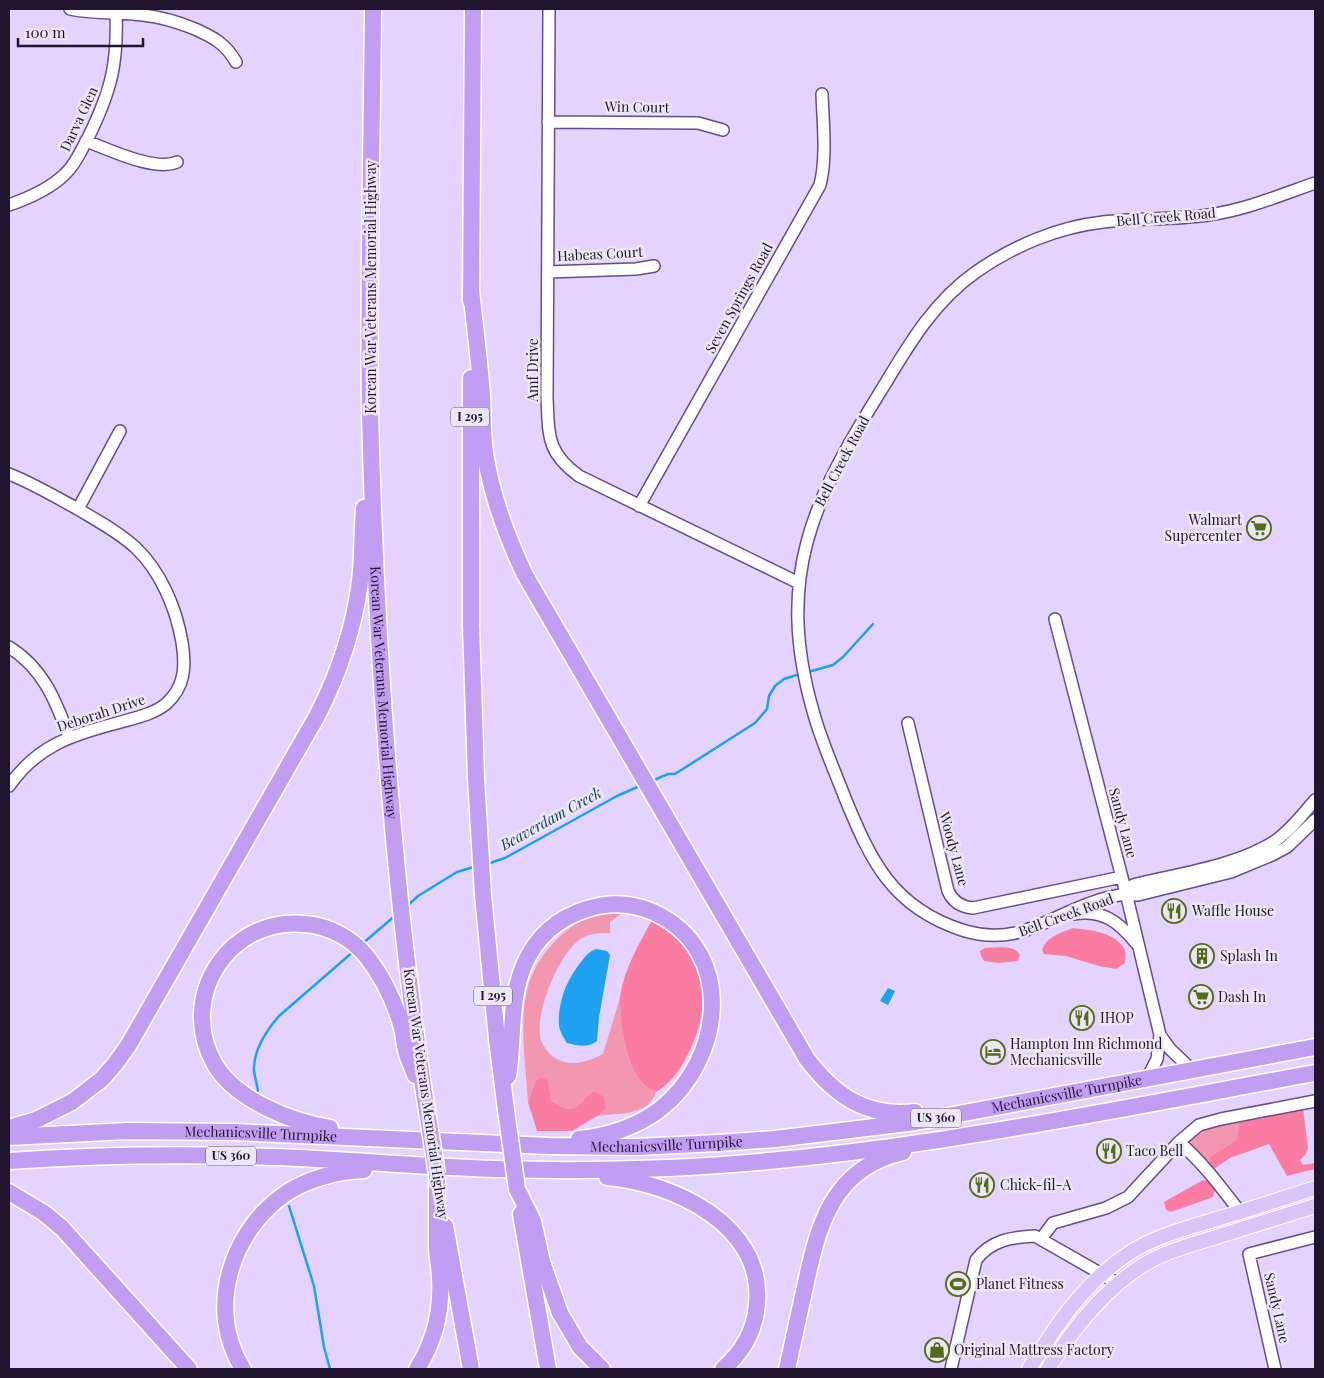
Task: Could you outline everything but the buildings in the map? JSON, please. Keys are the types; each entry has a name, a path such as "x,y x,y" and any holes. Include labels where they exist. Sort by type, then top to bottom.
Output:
{"highway":[{"name":"Korean War Veterans Memorial Highway","path":"373,9 370,411 375,566 382,689 405,941 437,1174 440,1216 471,1369"},
{"name":"I 295","path":"472,9 471,625 478,825 483,895 498,1039 518,1189 524,1208"},
{"path":"471,291 482,395 484,450 492,491 510,544 525,575 807,1060 843,1096 862,1106 894,1114 1096,1088"},
{"path":"9,1128 36,1120 72,1102 102,1079 115,1064 128,1046 317,716 330,690 348,644 358,600 362,562 370,411"},
{"path":"490,1145 548,1140 576,1140 607,1134 646,1119 672,1099 700,1058 710,1025 711,989 702,958 682,931 667,919 648,910 619,904 590,908 554,925 541,938 530,954 518,985 511,1026 511,1055 506,1103"},
{"path":"426,1104 407,1054 403,1031 396,1009 374,966 350,940 326,928 296,923 272,926 247,937 226,954 210,977 203,1000 202,1013 205,1042 220,1071 243,1093 274,1112 324,1127 451,1142"},
{"name":"Mechanicsville Turnpike","path":"9,1137 110,1132 234,1132 490,1145 637,1147 775,1139 916,1122 1315,1047"},
{"name":"Mechanicsville Turnpike","path":"9,1161 108,1156 190,1155 278,1157 454,1167 573,1170 753,1162 872,1149 1045,1123 1315,1073"},
{"path":"1275,1080 1315,1080"},
{"path":"787,1369 818,1231 832,1201 851,1180 871,1165 897,1154 1045,1123"},
{"path":"243,1369 236,1358 228,1338 225,1318 226,1291 230,1270 240,1246 254,1223 267,1208 286,1193 299,1186 332,1174 360,1170 400,1171 454,1167"},
{"path":"493,1168 572,1177 613,1178 641,1183 684,1198 729,1228 739,1240 752,1265 758,1300 749,1337 734,1358 723,1369"},
{"path":"9,1192 44,1213 62,1228 189,1369"},
{"path":"524,1208 548,1369"},
{"path":"524,1208 533,1221 542,1262 560,1313 580,1347 602,1369"},
{"path":"417,1369 432,1339 439,1308 441,1280 437,1250 440,1216"}],"main road":[{"path":"1030,1369 1047,1339 1069,1307 1102,1275 1128,1254 1176,1232 1315,1188"},
{"path":"1048,1369 1061,1348 1088,1313 1119,1284 1141,1267 1163,1255 1315,1206"}],"street":[{"path":"70,9 116,11 160,17 183,24 220,41 228,49 236,62"},
{"name":"Amf Drive","path":"549,9 547,398 548,433 551,443 561,460 579,476 799,583"},
{"name":"Darva Glen","path":"9,204 28,198 56,182 74,164 110,88 117,47 116,11"},
{"name":"Seven Springs Road","path":"639,506 820,185 822,178 823,136 822,94"},
{"name":"Win Court","path":"548,122 698,123 723,130"},
{"path":"86,142 152,163 168,165 177,162"},
{"name":"Bell Creek Road","path":"1315,183 1245,206 1210,215 1106,222 1068,228 1026,244 1002,256 967,278 933,311 898,363 838,462 815,513 808,537 799,583 798,602 798,643 813,712 832,765 868,852 890,885 905,899 946,924 988,935 1010,935 1022,932 1091,903 1126,893 1138,896 1231,872 1287,847 1315,820"},
{"name":"Habeas Court","path":"548,272 636,269 654,266"},
{"path":"78,510 120,431"},
{"name":"Deborah Drive","path":"9,474 49,492 120,535 135,547 155,571 170,600 181,635 185,666 180,688 164,705 146,715 69,737 55,744 24,767 9,786"},
{"name":"Sandy Lane","path":"1055,619 1122,877 1160,1035 1157,1059 1147,1079"},
{"path":"9,647 40,674 58,704 69,737"},
{"name":"Woody Lane","path":"908,723 948,891 959,904 973,908 1122,877"},
{"name":"Bell Creek Road","path":"1126,893 1133,885 1236,859 1258,850 1276,840 1291,827 1315,800"},
{"path":"1059,917 1084,912 1111,919 1124,929 1139,946"},
{"name":"Sandy Lane","path":"1160,1035 1170,1049 1192,1070"},
{"path":"1041,1239 1053,1223 1106,1208 1128,1197 1179,1142 1193,1129 1206,1122 1315,1101"},
{"path":"1179,1142 1199,1159 1240,1212"},
{"path":"952,1369 976,1260 991,1245 1020,1237 1035,1236 1119,1284"},
{"name":"Sandy Lane","path":"1276,1369 1249,1254 1315,1237"}],"shaded area":[{"path":"621,914 610,922 610,933 584,937 566,954 550,984 545,1000 541,1015 541,1040 552,1056 565,1062 583,1062 603,1054 620,998 626,1051 637,1076 645,1086 656,1092 652,1100 640,1109 632,1112 597,1116 606,1109 592,1092 576,1108 566,1109 551,1101 548,1081 536,1081 528,1102 524,1017 527,990 536,966 543,955 571,927 594,916"},
{"path":"652,920 670,932 684,946 694,961 700,978 703,996 696,1035 688,1054 675,1076 656,1092 639,1079 629,1060 620,1002 628,967"},
{"path":"1073,928 1102,933 1115,939 1125,950 1125,963 1116,969 1066,956 1044,954 1042,950 1047,941"},
{"path":"1000,947 1014,949 1020,955 1018,961 998,963 984,961 980,951 985,948"},
{"path":"541,1078 548,1080 551,1101 566,1109 576,1108 592,1092 596,1092 604,1097 606,1109 572,1131 537,1131 528,1102 536,1081"},
{"path":"1303,1108 1308,1148 1306,1154 1300,1160 1303,1165 1315,1163 1315,1169 1287,1176 1269,1144 1230,1158 1214,1169 1209,1166 1210,1157 1236,1140 1240,1120"},
{"path":"1240,1120 1236,1140 1210,1157 1209,1166 1187,1143 1188,1137 1200,1129"},
{"path":"1203,1180 1208,1181 1215,1189 1213,1197 1171,1212 1166,1210 1164,1202"}],"water":[{"path":"596,949 607,951 610,955 599,1017 597,1041 583,1046 567,1043 559,1026 563,995 581,962 591,951"},
{"path":"888,988 895,991 888,1005 880,1001"}],"waterway":[{"name":"Beaverdam Creek","path":"808,672 833,665 843,657 873,624"},
{"name":"Beaverdam Creek","path":"652,781 668,774 675,774 755,723 767,709 769,696 775,686 784,679 800,674"},
{"name":"Beaverdam Creek","path":"487,864 505,858 617,796 642,785"},
{"name":"Beaverdam Creek","path":"406,907 418,896 457,872 477,866"},
{"name":"Beaverdam Creek","path":"362,944 396,915"},
{"name":"Beaverdam Creek","path":"258,1091 254,1063 258,1048 270,1028 279,1016 354,951"},
{"name":"Beaverdam Creek","path":"289,1206 314,1286 324,1347 330,1369"}],"place":[{"name":"Walmart Supercenter","path":"1259,528"},
{"name":"Waffle House","path":"1174,911"},
{"name":"Splash In","path":"1202,956"},
{"name":"Dash In","path":"1201,997"},
{"name":"IHOP","path":"1082,1018"},
{"name":"Hampton Inn Richmond Mechanicsville","path":"993,1052"},
{"name":"Taco Bell","path":"1109,1151"},
{"name":"Chick-fil-A","path":"982,1185"},
{"name":"Planet Fitness","path":"958,1284"},
{"name":"Original Mattress Factory","path":"937,1350"}]}
